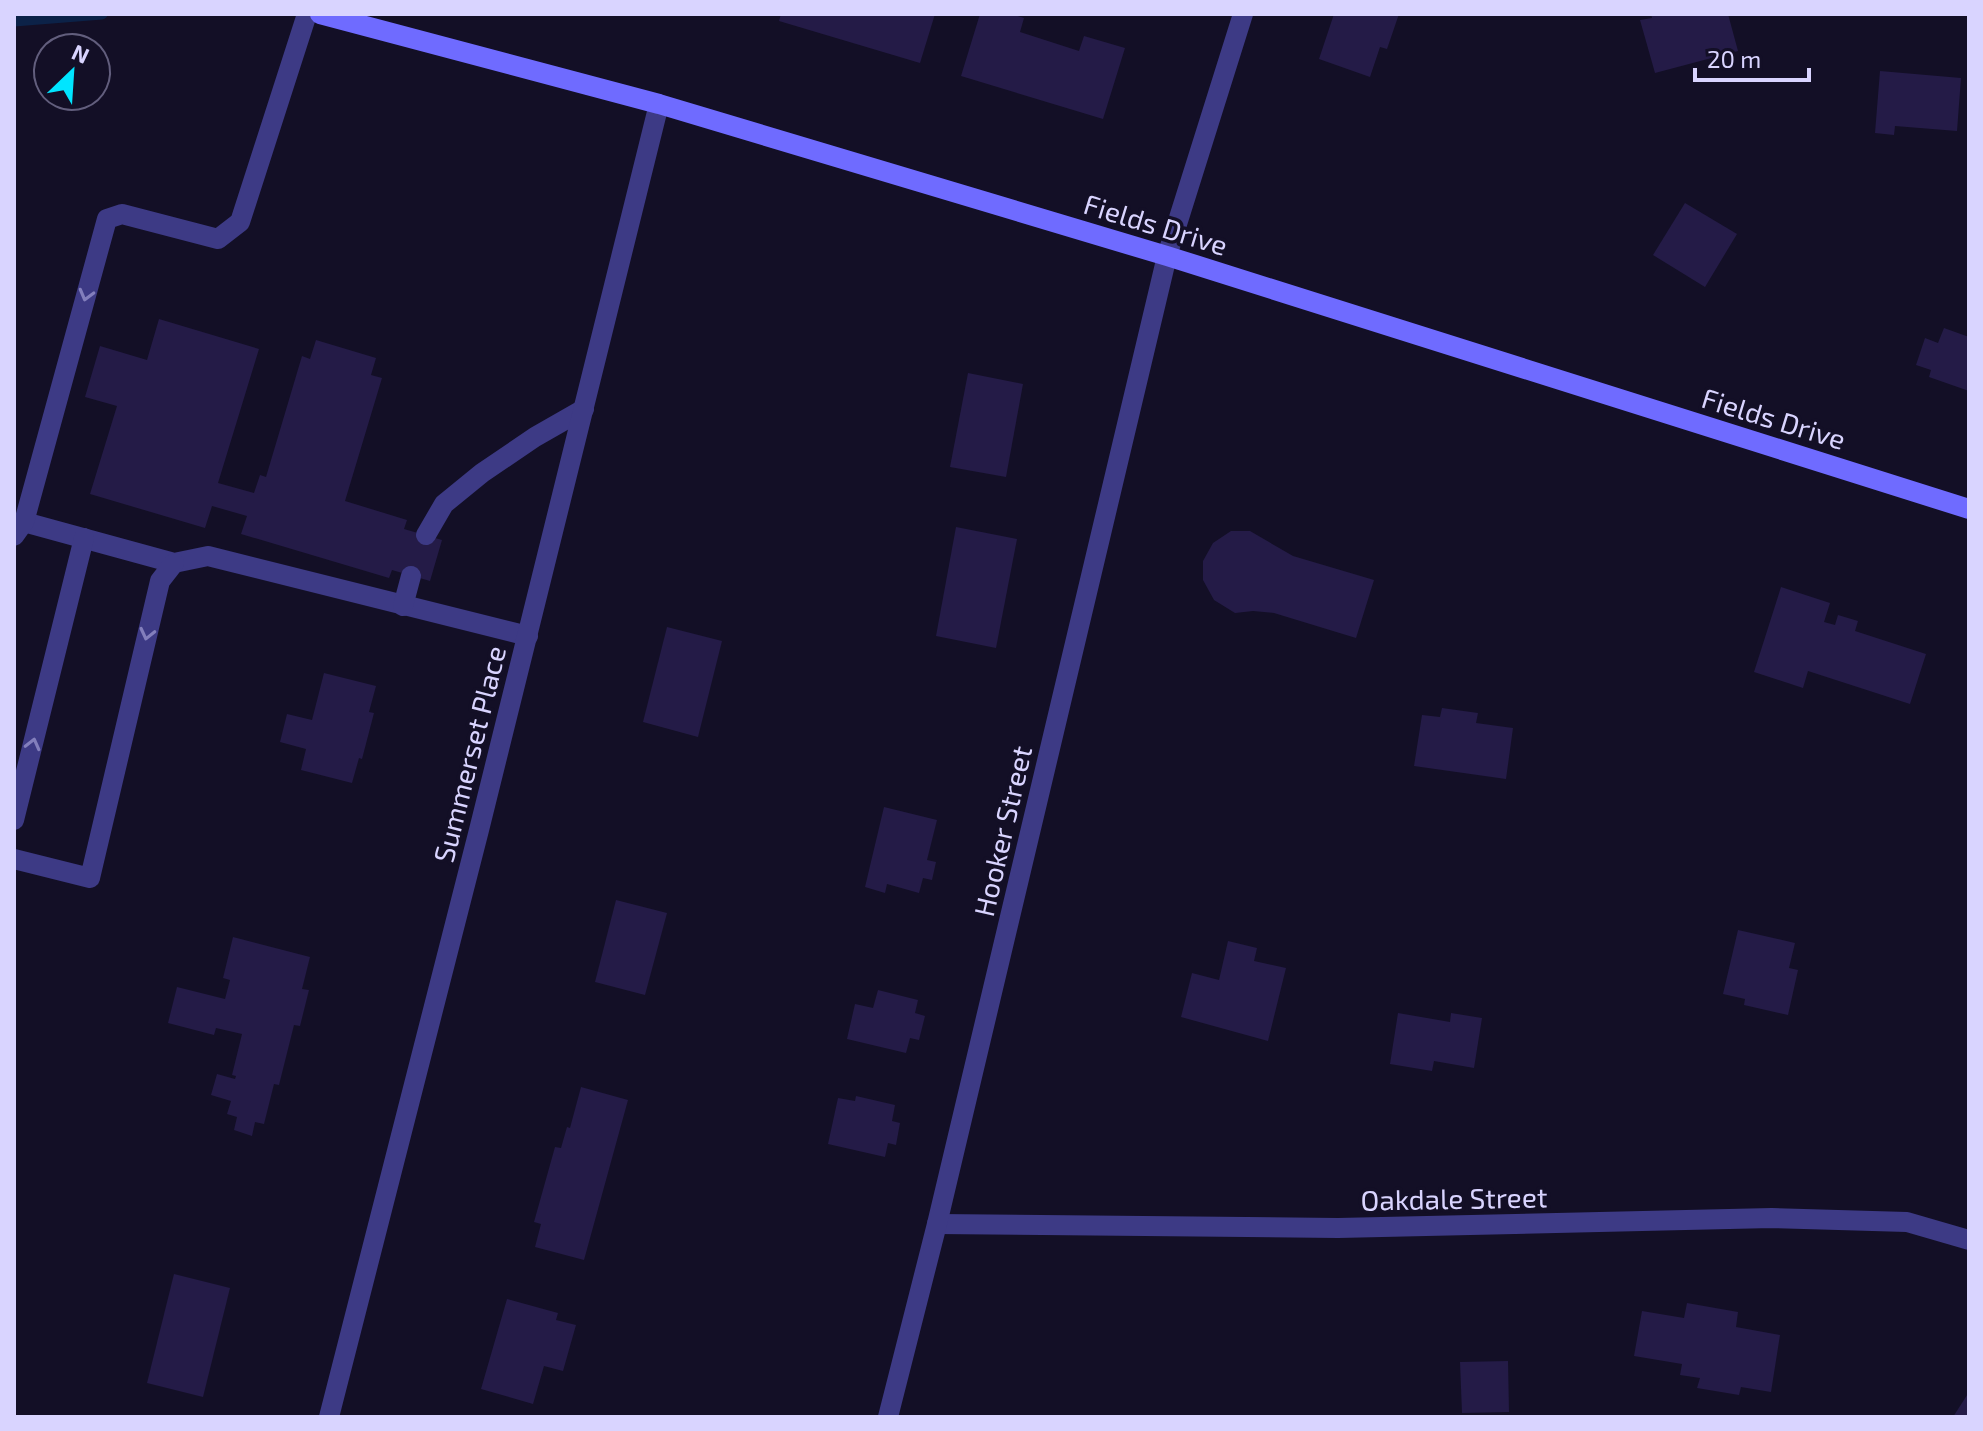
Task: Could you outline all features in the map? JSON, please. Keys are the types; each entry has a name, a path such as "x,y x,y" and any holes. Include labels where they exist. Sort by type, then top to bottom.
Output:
{"street":[{"path":"307,14 240,222 218,239 122,214 107,219 19,529 84,538 174,563 208,556 528,636"},
{"name":"Fields Drive","path":"320,14 659,104 1167,256 1969,509"},
{"name":"Hooker Street","path":"888,1417 937,1224 1167,256 1243,14"},
{"name":"Summerset Place","path":"329,1417 528,636 659,104"},
{"path":"426,535 444,504 482,473 584,409"},
{"path":"14,820 84,538"},
{"path":"14,859 90,878 160,581 174,563"},
{"path":"403,606 411,576"},
{"name":"Oakdale Street","path":"937,1224 1338,1228 1772,1218 1907,1222 1969,1240"}],"building":[{"path":"781,14 935,14 920,63 779,21"},
{"path":"980,14 1011,14 1024,18 1020,32 1079,51 1084,36 1125,48 1103,119 961,76"},
{"path":"1334,14 1399,14 1387,49 1380,47 1370,77 1319,59"},
{"path":"1651,14 1728,14 1738,51 1655,73 1640,20 1652,18"},
{"path":"1880,71 1961,78 1957,131 1895,126 1894,135 1875,133"},
{"path":"1685,203 1737,234 1705,287 1653,255"},
{"path":"159,319 259,349 218,483 254,493 260,475 266,477 302,356 310,359 316,340 376,358 371,375 382,378 345,501 407,520 404,529 442,540 430,581 392,570 389,578 241,534 247,516 212,506 205,528 90,494 117,406 85,397 100,346 147,360"},
{"path":"1944,328 1969,337 1969,391 1929,377 1931,370 1916,365 1925,338 1938,343"},
{"path":"968,373 1023,384 1006,477 950,467"},
{"path":"956,527 1017,539 996,648 936,636"},
{"path":"1231,531 1250,531 1293,556 1374,580 1356,638 1274,613 1235,613 1214,600 1203,580 1203,561 1213,543"},
{"path":"1781,587 1830,603 1824,622 1835,625 1838,615 1858,621 1855,631 1926,654 1910,704 1808,671 1803,688 1754,672"},
{"path":"667,627 722,641 698,737 643,722"},
{"path":"324,673 376,686 369,712 374,713 352,783 301,770 306,749 280,742 287,714 312,720"},
{"path":"1442,708 1478,713 1476,723 1513,728 1506,779 1414,766 1422,715 1440,717"},
{"path":"884,807 937,820 927,860 936,862 932,880 923,878 919,893 887,884 885,893 865,887"},
{"path":"616,900 667,913 645,995 595,982"},
{"path":"1738,930 1795,943 1789,968 1798,970 1788,1015 1744,1005 1745,999 1723,994"},
{"path":"233,937 310,957 302,989 309,990 300,1026 294,1025 279,1085 274,1084 264,1124 255,1122 252,1136 234,1130 237,1117 227,1114 231,1101 211,1095 217,1074 235,1079 236,1076 232,1075 242,1034 216,1028 214,1035 168,1023 177,987 225,999 230,980 223,978"},
{"path":"1228,941 1257,948 1254,961 1286,968 1268,1041 1181,1017 1192,973 1219,980"},
{"path":"878,990 918,1000 915,1013 925,1016 919,1040 910,1038 906,1053 847,1039 855,1004 873,1008"},
{"path":"1398,1013 1450,1022 1451,1013 1482,1018 1474,1068 1434,1061 1432,1071 1390,1064"},
{"path":"581,1087 628,1100 584,1260 535,1247 541,1224 534,1222 555,1147 561,1148 567,1127 570,1128"},
{"path":"856,1096 895,1105 892,1121 900,1123 896,1145 888,1143 885,1157 828,1144 838,1098 855,1101"},
{"path":"174,1274 230,1288 203,1397 147,1383"},
{"path":"507,1299 558,1313 556,1320 576,1325 563,1371 544,1366 533,1404 481,1389"},
{"path":"1687,1303 1738,1312 1736,1327 1780,1335 1771,1392 1741,1387 1739,1395 1697,1388 1700,1378 1680,1375 1682,1364 1634,1356 1642,1311 1684,1318"},
{"path":"1508,1361 1509,1412 1462,1413 1460,1362"},
{"path":"1969,1392 1969,1417 1953,1417"}],"waterway":[{"path":"14,21 102,14"}]}
